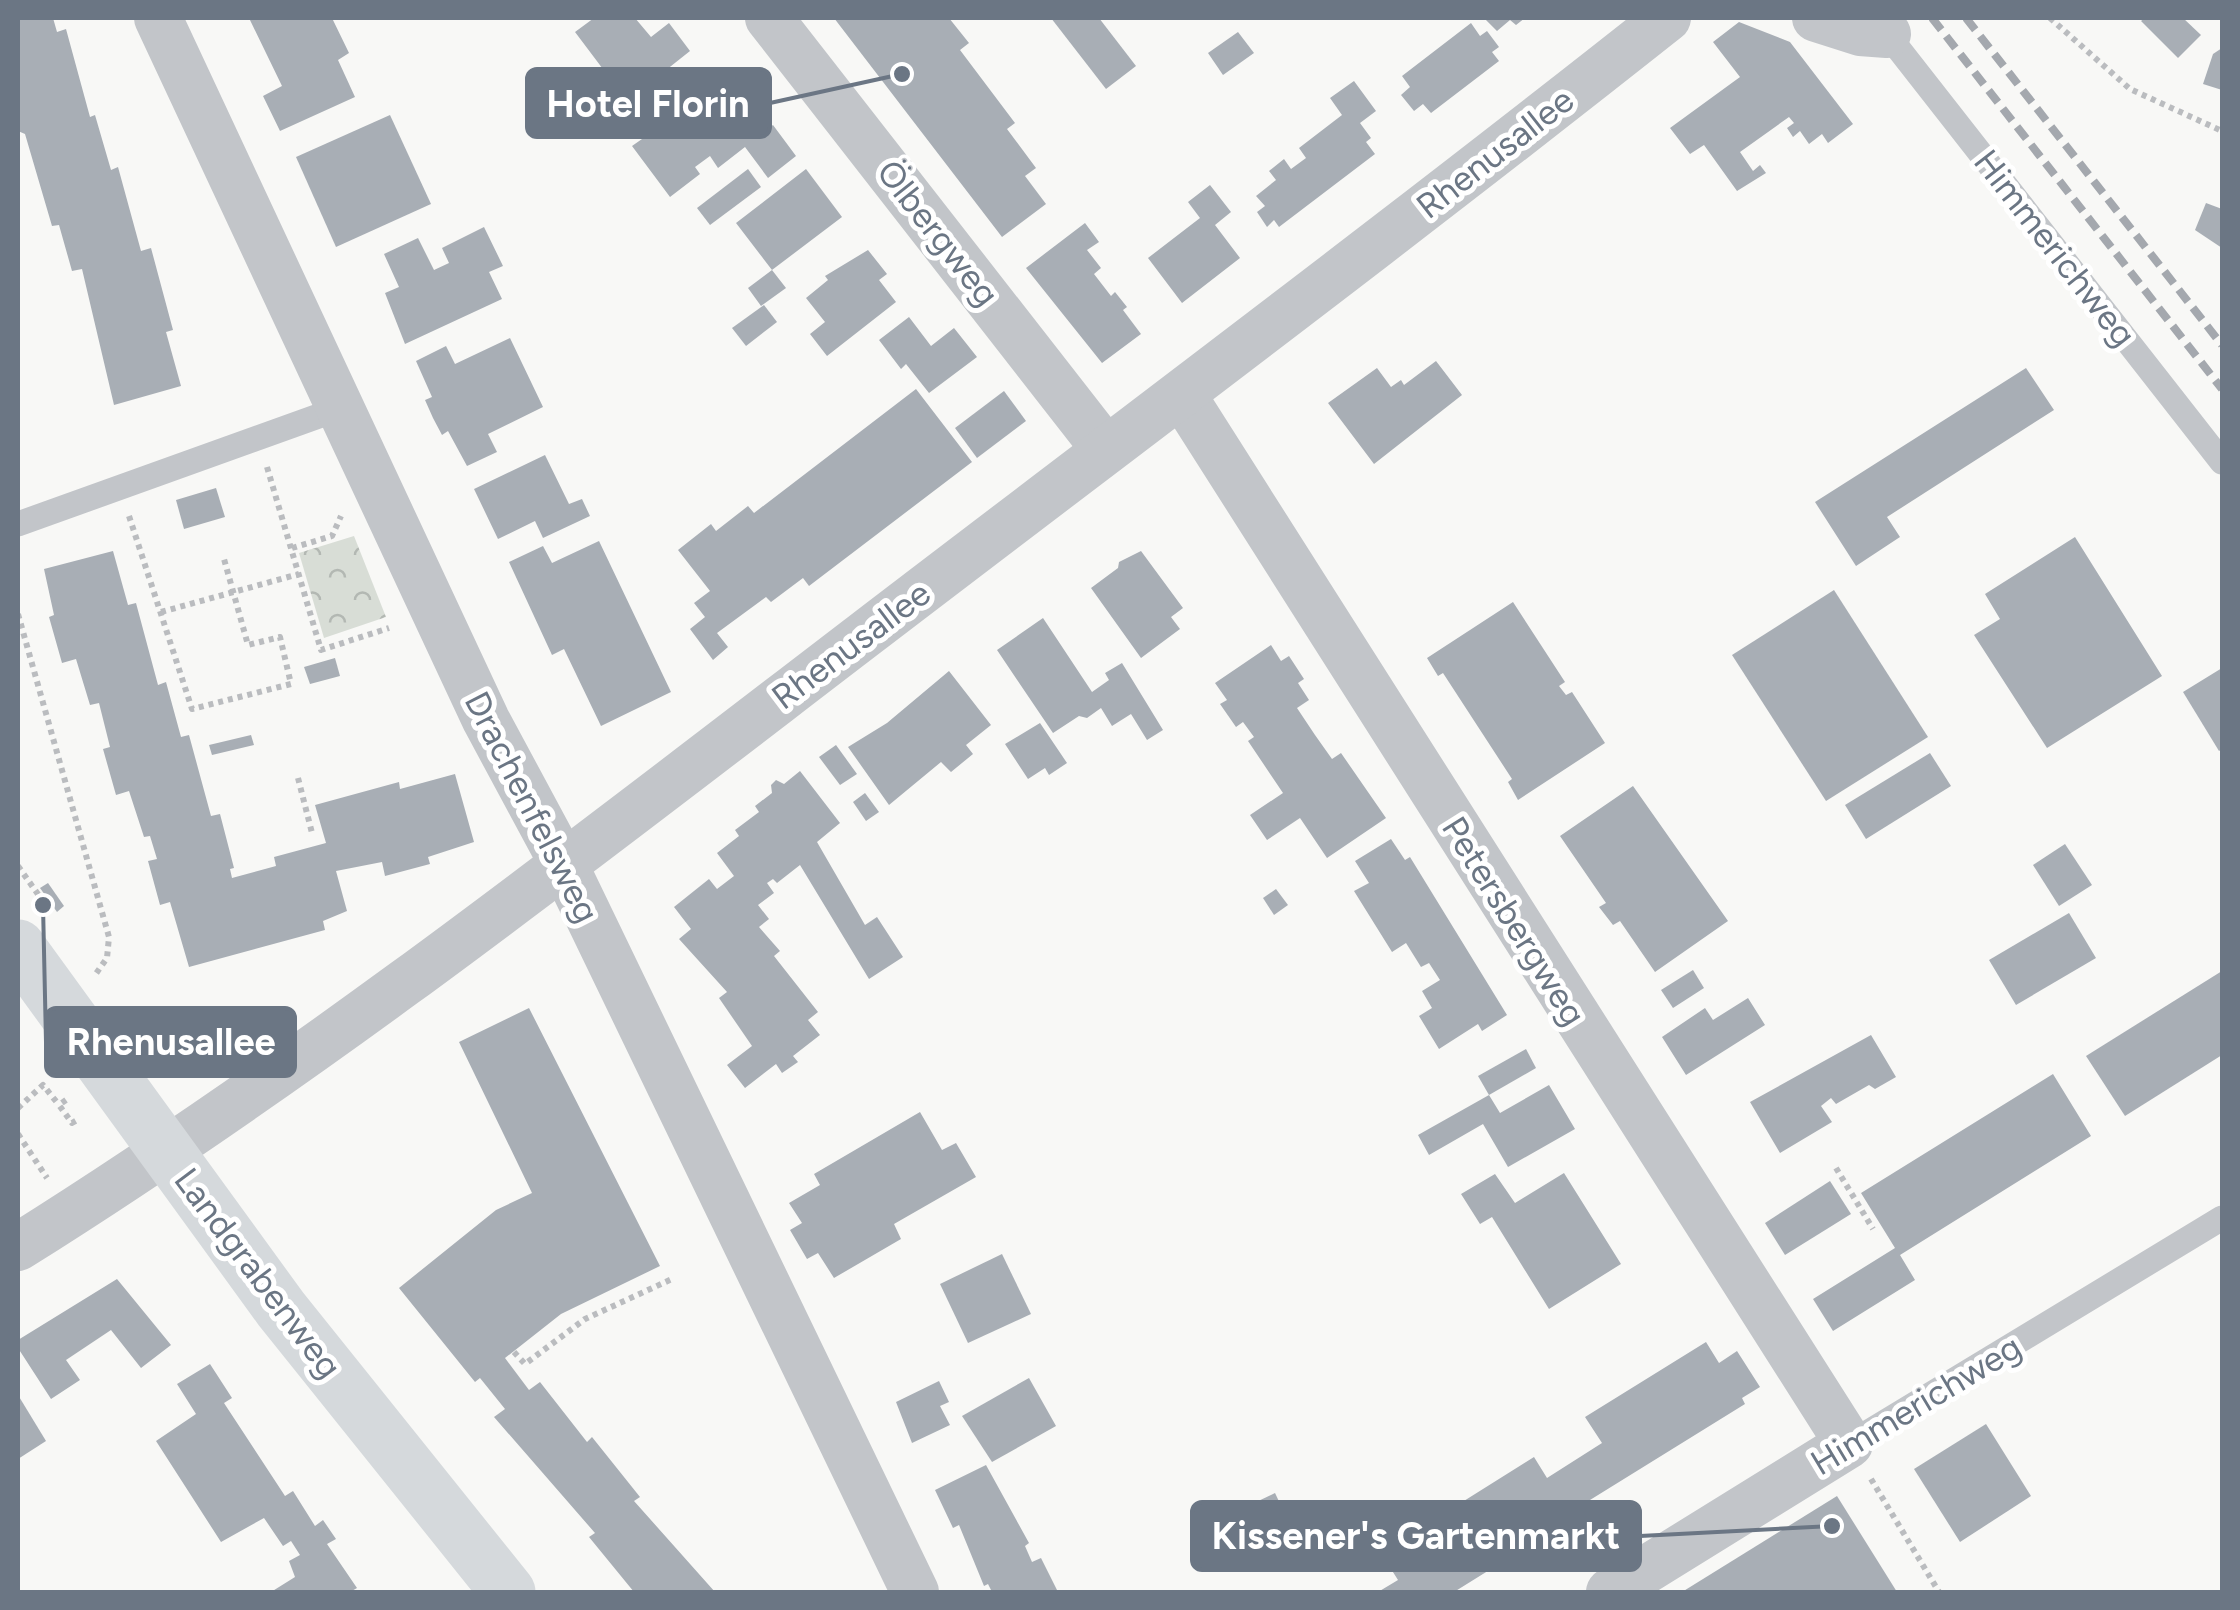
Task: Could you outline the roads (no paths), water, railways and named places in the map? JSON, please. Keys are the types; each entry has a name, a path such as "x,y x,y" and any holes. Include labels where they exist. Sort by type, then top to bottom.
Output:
{"street":[{"name":"Drachenfelsweg","path":"158,18 486,720 564,865 915,1592"},
{"name":"Ölbergweg","path":"769,18 1106,450"},
{"name":"Rhenusallee","path":"18,1247 168,1153 564,865 1182,395 1667,18"},
{"path":"1816,18 1860,32 1886,34"},
{"name":"Petersbergweg","path":"1182,395 1849,1444"},
{"name":"Landgrabenweg","path":"18,947 281,1310 508,1592"},
{"name":"Himmerichweg","path":"1610,1592 1849,1444"}],"lane":[{"name":"Himmerichweg","path":"1886,34 2222,462"},
{"path":"18,524 342,408"},
{"name":"Himmerichweg","path":"1849,1444 2222,1218"}],"railway":[{"path":"1932,18 2222,389"},
{"path":"1966,18 2222,345"}],"place":[{"name":"Hotel Florin","path":"902,74"},
{"name":"Rhenusallee","path":"43,905"},
{"name":"Kissener's Gartenmarkt","path":"1832,1526"}]}
